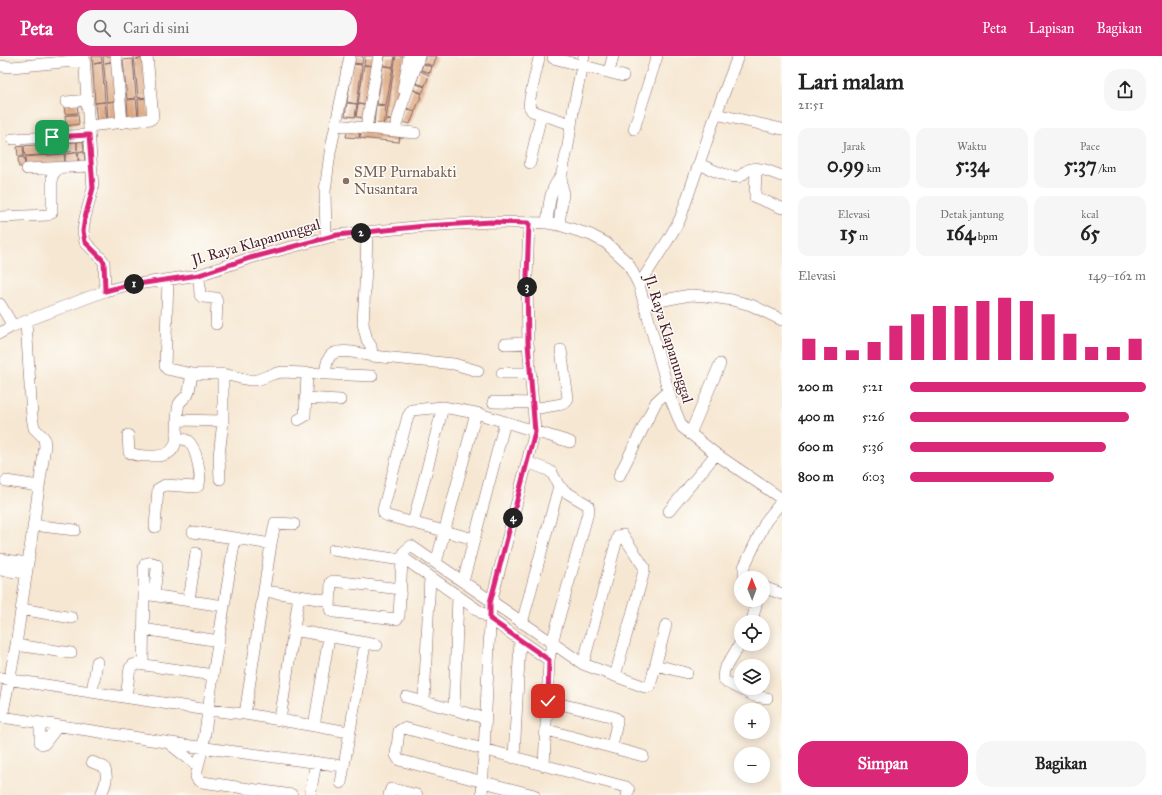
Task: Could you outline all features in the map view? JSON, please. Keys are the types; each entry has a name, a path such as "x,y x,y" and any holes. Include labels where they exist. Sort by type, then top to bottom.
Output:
{"street":[{"path":"116,56 122,123"},
{"path":"14,139 89,130 122,123 152,119 147,56"},
{"path":"326,238 325,191 330,153 350,56"},
{"path":"366,128 379,56"},
{"path":"395,130 409,56"},
{"path":"400,110 419,56"},
{"path":"609,72 613,56"},
{"path":"634,129 656,56"},
{"path":"639,285 680,219 716,114 738,56"},
{"path":"0,66 12,67 84,58 93,188 83,231 85,242 104,262 105,291"},
{"path":"540,58 530,98 530,106 532,111 571,124"},
{"path":"553,58 583,61 623,76"},
{"path":"559,225 563,193 561,177 583,61"},
{"path":"66,102 88,100"},
{"path":"716,114 782,129"},
{"path":"530,163 541,115"},
{"path":"336,125 415,133"},
{"path":"699,164 737,177 756,168 782,176"},
{"path":"27,169 91,166"},
{"path":"0,217 50,214 52,212 52,177 59,168"},
{"path":"756,168 756,197 782,208"},
{"path":"547,223 552,192 556,182 561,177"},
{"name":"Jl. Raya Klapanunggal","path":"0,333 52,310 105,291 124,286 199,275 250,258 326,238 425,226 491,222 547,223 559,225 591,235 606,243 628,263 639,285 673,408 682,428 716,454 782,500"},
{"path":"482,795 490,609 535,432 528,343 527,277 529,223"},
{"path":"367,232 363,324 371,346 372,356"},
{"path":"199,275 200,295 202,297 216,298 216,324"},
{"path":"168,280 165,366 167,369 192,374 223,374 250,380 257,380 282,372 372,376"},
{"path":"644,304 690,295 705,296 732,300 751,305 782,320"},
{"path":"0,304 13,326"},
{"path":"26,322 32,417 34,428 44,438 45,446 26,568 16,645 5,679 1,717 166,742 343,766"},
{"path":"505,344 528,343"},
{"path":"493,402 533,406 562,404 566,402 568,398 561,350"},
{"path":"325,374 329,357 332,353 339,351 372,356 454,364 478,371"},
{"path":"690,434 720,364"},
{"path":"502,374 530,373"},
{"path":"128,435 129,452 134,455 162,457 170,454 174,448 176,438 179,404 188,393 192,374"},
{"path":"220,479 218,456 223,420 223,374"},
{"path":"298,420 305,416 307,374"},
{"path":"619,476 656,402 668,391"},
{"path":"305,398 340,400"},
{"path":"474,540 384,514 383,510 408,416 412,410 444,407 476,413 570,442"},
{"path":"413,523 444,407"},
{"path":"436,563 476,413"},
{"path":"178,420 223,420"},
{"path":"463,582 505,422"},
{"path":"155,527 158,489 165,485 196,487 200,482 198,464 193,446 188,441 176,438"},
{"path":"669,511 716,454"},
{"path":"527,462 552,473 559,486 588,505 589,509 552,643 549,660 547,730 544,766"},
{"path":"6,481 39,486"},
{"path":"522,623 559,486"},
{"path":"744,571 744,567 766,521 782,500"},
{"path":"245,714 275,523 294,524"},
{"path":"33,525 75,530"},
{"path":"193,532 271,544"},
{"path":"583,664 618,536 621,535 644,567 644,571 615,676"},
{"path":"235,538 203,747 196,777 202,782 292,795"},
{"path":"401,589 333,581 331,582 330,609 334,612 396,619 399,616 401,589 402,558 405,551 412,546 463,582 520,640 549,660"},
{"path":"333,550 402,558 458,596 522,623 583,664 648,688 650,686 666,625"},
{"path":"189,600 196,554"},
{"path":"0,559 26,568"},
{"path":"0,570 26,568"},
{"path":"424,702 430,577"},
{"path":"770,590 782,594"},
{"path":"264,591 325,600"},
{"path":"143,664 143,629 149,594 224,606"},
{"path":"280,720 299,596"},
{"path":"454,710 458,596"},
{"path":"21,609 72,618"},
{"path":"143,629 219,641"},
{"path":"294,630 329,638 377,645"},
{"path":"314,726 329,638"},
{"path":"514,758 520,640"},
{"path":"341,783 364,644"},
{"path":"16,645 71,653"},
{"path":"736,651 724,670 723,678 726,682 754,696 767,698"},
{"path":"92,692 97,662"},
{"path":"126,697 130,668 133,665 143,664 213,675"},
{"path":"656,665 687,673"},
{"path":"5,679 208,710 245,714 349,732"},
{"path":"406,697 485,718"},
{"path":"548,701 617,719 612,747"},
{"path":"40,723 40,742 42,744 44,744 58,726"},
{"path":"534,795 400,760 396,755 399,731 404,728 626,787 628,790 627,795"},
{"path":"547,730 643,756"},
{"path":"166,742 198,766"},
{"path":"92,762 104,767 107,772 107,778 101,795"},
{"path":"310,795 316,762"},
{"path":"389,795 391,789 393,789 417,795"}],"building":[{"path":"92,56 101,56 102,62 94,64 102,63 105,102 95,103"},
{"path":"103,56 113,56 113,61 105,63 113,62 116,101 107,102"},
{"path":"134,56 144,56 147,97 138,98"},
{"path":"354,56 363,56 362,64 353,63"},
{"path":"365,56 375,56 374,66 364,65"},
{"path":"385,56 395,56 393,67 383,65"},
{"path":"396,56 406,56 394,127 385,126 386,120 394,121 386,119"},
{"path":"426,56 437,56 433,66 424,63"},
{"path":"133,59 136,98 127,99 123,60"},
{"path":"353,64 362,65 357,104 347,102"},
{"path":"423,64 432,67 430,73 421,70"},
{"path":"364,65 374,66 368,105 358,104"},
{"path":"383,66 393,67 386,105 377,104"},
{"path":"420,71 429,75 425,86 416,83"},
{"path":"416,84 425,87 422,93 413,89"},
{"path":"413,90 422,94 415,111 406,108"},
{"path":"148,98 149,117 139,118 138,99"},
{"path":"136,99 138,118 128,119 127,100"},
{"path":"116,101 118,121 108,122 107,102"},
{"path":"105,102 107,122 97,123 95,103"},
{"path":"347,103 357,104 355,117 345,116"},
{"path":"77,104 78,113 65,114 64,105"},
{"path":"358,104 368,106 366,118 356,117"},
{"path":"376,105 386,106 383,126 374,124"},
{"path":"406,109 415,112 410,124 401,121"},
{"path":"78,115 79,124 66,126 65,116"},
{"path":"348,128 360,129 359,138 346,137"},
{"path":"361,129 400,133 399,142 360,138"},
{"path":"83,141 84,151 65,152 64,143"},
{"path":"63,143 64,153 25,156 24,146"},
{"path":"23,146 24,156 18,156 17,147"},
{"path":"84,152 85,162 79,163 78,153"},
{"path":"78,153 78,163 26,167 25,157 64,154 65,162 65,154"},
{"path":"24,157 25,167 19,167 18,158"}],"place":[{"name":"SMP Purnabakti Nusantara","path":"346,181"}],"route":[{"path":"52,137 89,135 93,188 83,231 85,242 104,262 105,291 124,286 199,275 250,258 337,235 425,226 491,222 529,223 527,277 528,343 535,432 490,603 489,614 490,619 549,660 548,701"}]}
